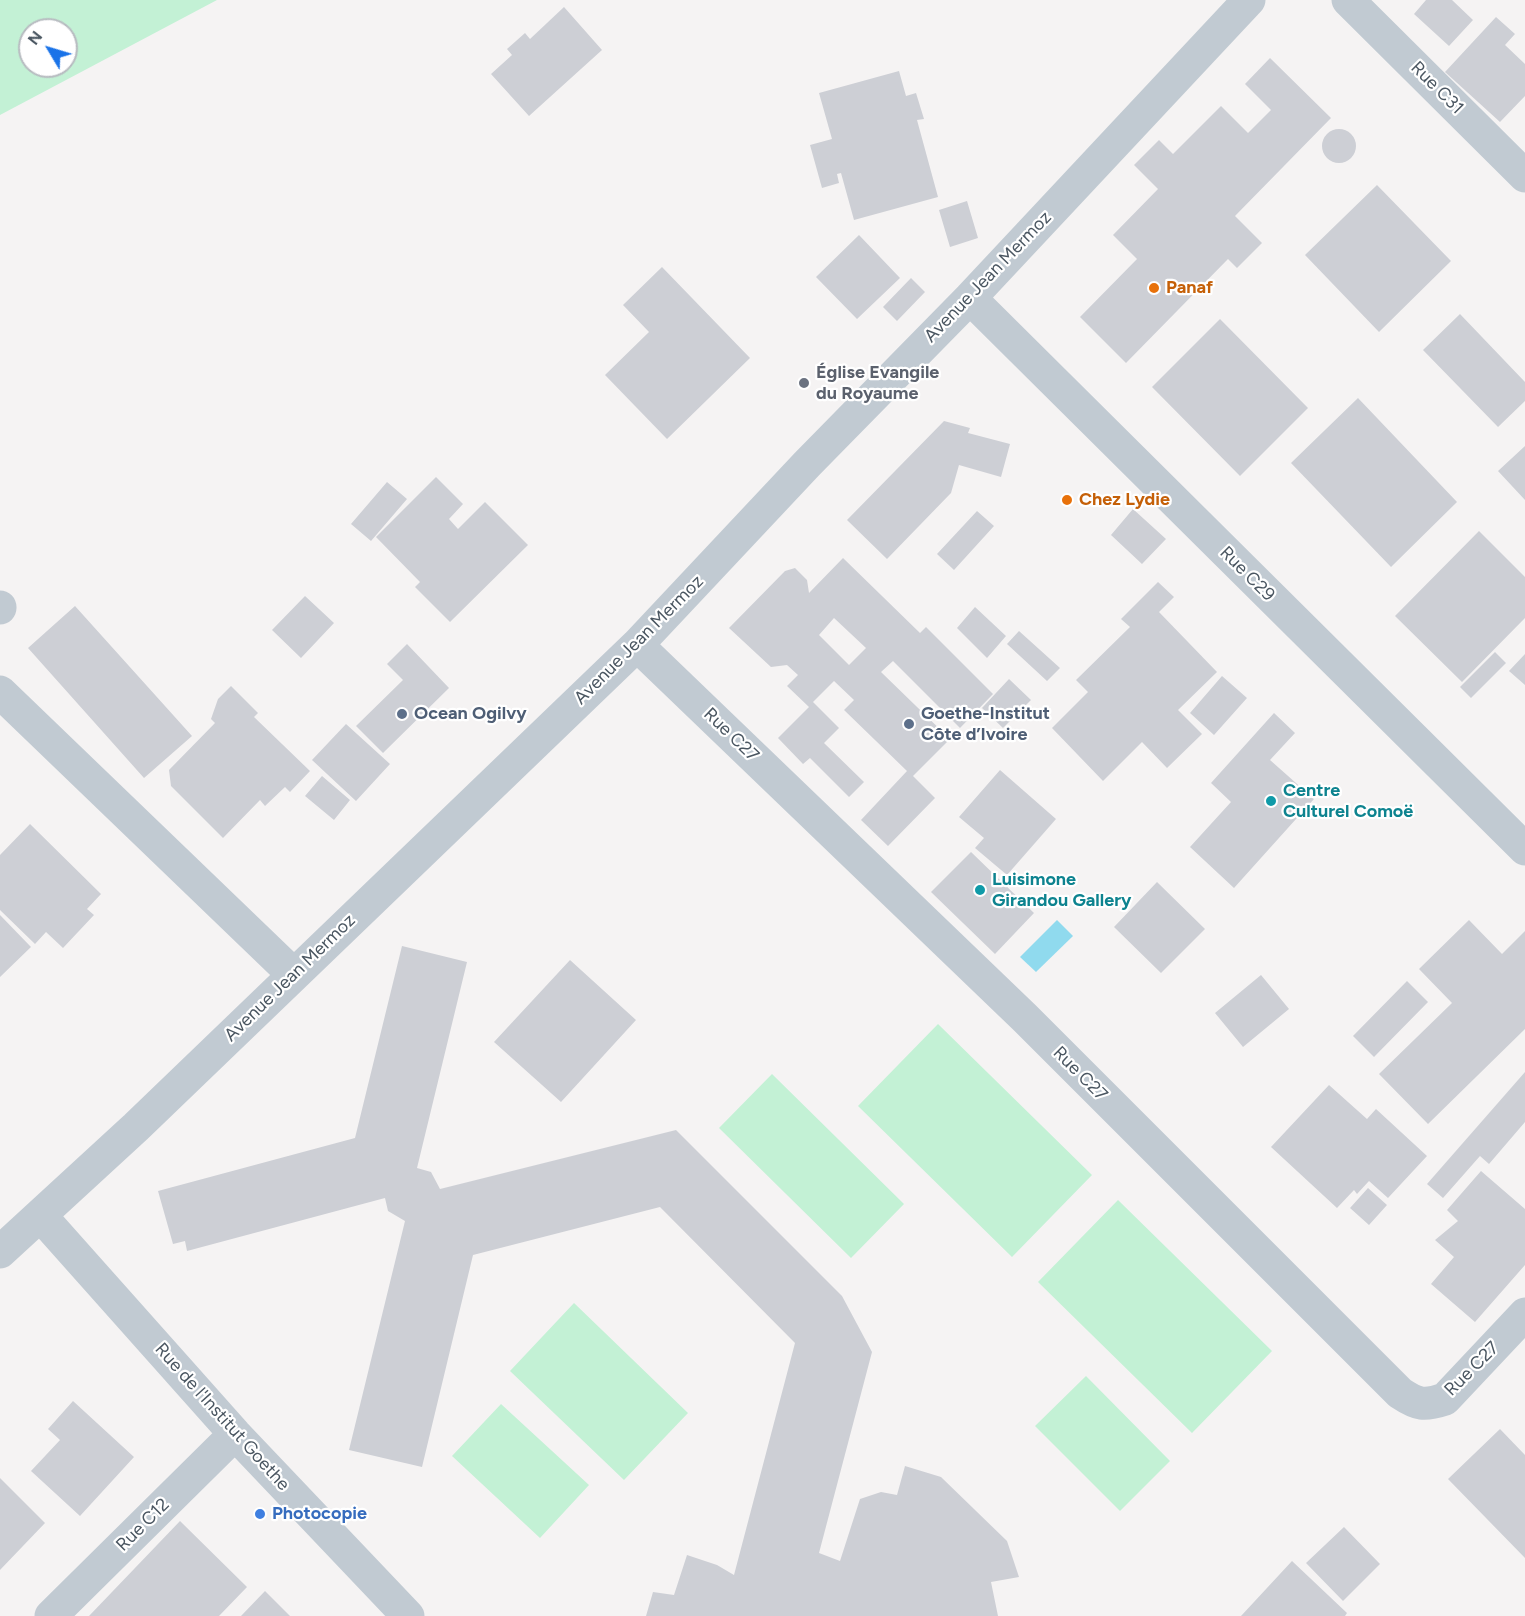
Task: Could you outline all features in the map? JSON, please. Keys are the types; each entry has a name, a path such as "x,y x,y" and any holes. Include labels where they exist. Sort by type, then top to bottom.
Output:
{"street":[{"name":"Avenue Jean Mermoz","path":"0,1252 136,1127 638,645 807,464 970,298 1250,0"},
{"name":"Rue C31","path":"1348,0 1525,176"},
{"name":"Rue C29","path":"970,298 1525,849"},
{"name":"Rue C27","path":"638,645 1025,1018 1400,1393 1420,1404 1430,1404 1444,1399 1525,1314"},
{"path":"0,692 293,974"},
{"name":"Rue de l'Institut Goethe","path":"40,1215 235,1434 408,1616"},
{"name":"Rue C12","path":"51,1616 235,1434"}],"green space":[{"path":"0,0 217,0 78,74 78,18 18,18 18,78 70,78 0,115"},
{"path":"938,1024 1092,1175 1012,1257 858,1106"},
{"path":"772,1074 904,1204 851,1258 719,1128"},
{"path":"1118,1200 1272,1351 1192,1433 1038,1282"},
{"path":"574,1303 688,1413 624,1480 510,1371"},
{"path":"1086,1376 1170,1461 1120,1511 1035,1426"},
{"path":"501,1404 589,1485 540,1538 452,1456"}],"water":[{"path":"1057,920 1073,936 1036,972 1020,957"}],"building":[{"path":"1426,0 1452,0 1473,20 1449,46 1414,14"},
{"path":"564,7 602,50 529,116 491,74 512,55 507,49 525,33 530,39"},
{"path":"1496,17 1515,34 1505,45 1525,64 1525,96 1500,122 1445,72"},
{"path":"1270,58 1331,118 1235,216 1262,243 1237,268 1228,259 1126,363 1080,317 1137,259 1113,235 1158,189 1134,165 1159,140 1173,154 1221,106 1248,133 1271,110 1245,84"},
{"path":"899,71 906,96 916,93 924,119 917,120 938,197 854,220 841,173 837,174 839,183 822,188 810,145 832,139 819,93"},
{"path":"1339,129 1351,134 1356,146 1351,158 1339,163 1327,158 1322,146 1327,134"},
{"path":"1377,185 1451,261 1379,332 1305,255"},
{"path":"967,201 978,238 950,247 939,210"},
{"path":"859,235 900,278 857,319 816,277"},
{"path":"662,267 750,358 667,439 605,375 649,332 623,305"},
{"path":"911,278 925,292 897,321 883,307"},
{"path":"1460,314 1525,382 1525,401 1498,427 1423,350"},
{"path":"1220,319 1308,408 1240,476 1152,387"},
{"path":"1358,398 1457,502 1391,567 1291,463"},
{"path":"944,421 970,428 968,433 1010,444 1001,477 959,465 951,493 887,559 847,520"},
{"path":"1525,446 1525,500 1498,471"},
{"path":"436,477 463,504 449,519 458,529 485,502 528,545 450,622 415,587 420,582 376,537"},
{"path":"387,482 407,499 371,541 351,524"},
{"path":"1133,509 1166,539 1142,564 1111,535"},
{"path":"977,511 994,526 954,570 937,554"},
{"path":"1479,531 1525,577 1525,618 1462,682 1395,616"},
{"path":"843,558 920,633 926,627 993,694 960,728 893,661 881,672 950,739 913,776 935,798 888,846 861,820 907,771 844,710 854,700 834,681 813,702 839,728 824,743 864,782 849,797 810,758 803,764 778,738 809,707 787,686 798,675 787,665 771,667 729,628 785,571 795,568 807,580 809,593","holes":["834,618 866,648 849,665 819,635"]},
{"path":"1158,582 1174,597 1159,612 1217,672 1178,710 1202,734 1167,768 1142,742 1103,781 1052,728 1088,692 1076,680 1130,627 1121,619"},
{"path":"305,596 334,623 301,658 272,630"},
{"path":"75,606 192,736 144,778 28,648"},
{"path":"975,607 1006,636 987,658 957,628"},
{"path":"1019,631 1060,668 1047,681 1007,644"},
{"path":"407,644 449,688 383,753 356,726 403,680 387,664"},
{"path":"1495,652 1506,663 1471,698 1460,687"},
{"path":"1525,654 1525,685 1509,671"},
{"path":"1222,676 1247,698 1214,735 1190,713"},
{"path":"1009,679 1031,700 1003,728 982,708"},
{"path":"231,686 258,713 254,717 310,771 290,792 285,787 265,806 260,800 223,838 171,786 169,770 215,723 211,719 218,699"},
{"name":"Centre Culturel Comoë","path":"1274,713 1295,733 1270,760 1314,799 1234,888 1190,847 1231,802 1211,783"},
{"path":"346,724 390,764 356,801 312,760"},
{"path":"1000,770 1056,819 1007,875 975,848 984,838 959,817"},
{"path":"322,776 350,800 334,820 305,796"},
{"path":"30,824 101,894 87,909 94,915 63,948 46,932 35,944 0,910 0,855"},
{"path":"971,852 1034,913 995,954 931,892"},
{"path":"1157,882 1205,929 1161,973 1114,927"},
{"path":"0,915 31,947 0,977"},
{"path":"1469,920 1502,954 1525,931 1525,1029 1428,1124 1379,1074 1452,1003 1419,969"},
{"path":"402,946 467,962 417,1168 431,1172 440,1189 676,1130 842,1296 872,1352 819,1553 840,1561 860,1499 881,1492 897,1495 905,1466 941,1477 1007,1541 1019,1577 991,1582 998,1616 646,1616 653,1592 674,1595 687,1555 717,1565 734,1575 795,1343 660,1207 473,1255 422,1467 349,1450 405,1221 388,1211 385,1198 187,1251 185,1241 173,1244 158,1191 355,1138"},
{"path":"570,960 636,1020 561,1102 494,1042"},
{"path":"1261,975 1289,1009 1243,1047 1215,1013"},
{"path":"1407,981 1428,1002 1374,1057 1353,1036"},
{"path":"1525,1072 1525,1122 1489,1164 1480,1156 1443,1198 1427,1184"},
{"path":"1329,1085 1367,1119 1376,1109 1427,1156 1388,1198 1369,1181 1357,1194 1354,1190 1337,1208 1271,1147"},
{"path":"1481,1171 1525,1209 1525,1265 1475,1322 1431,1284 1454,1257 1435,1240 1458,1221 1447,1210"},
{"path":"1368,1188 1387,1205 1369,1225 1350,1208"},
{"path":"73,1401 134,1457 80,1516 31,1471 60,1440 48,1429"},
{"path":"1500,1429 1525,1455 1525,1558 1448,1479"},
{"path":"0,1478 45,1523 0,1570"},
{"path":"180,1521 247,1587 219,1616 89,1616"},
{"path":"1344,1527 1380,1564 1343,1601 1306,1563"},
{"path":"1292,1561 1347,1613 1345,1616 1241,1616"},
{"path":"265,1591 290,1616 241,1616"}],"place":[{"name":"Panaf","path":"1154,288"},
{"name":"Église Evangile du Royaume","path":"804,383"},
{"name":"Chez Lydie","path":"1067,500"},
{"name":"Ocean Ogilvy","path":"402,714"},
{"name":"Goethe-Institut Côte d’Ivoire","path":"909,724"},
{"name":"Centre Culturel Comoë","path":"1271,801"},
{"name":"Luisimone Girandou Gallery","path":"980,890"},
{"name":"Photocopie","path":"260,1514"}]}
